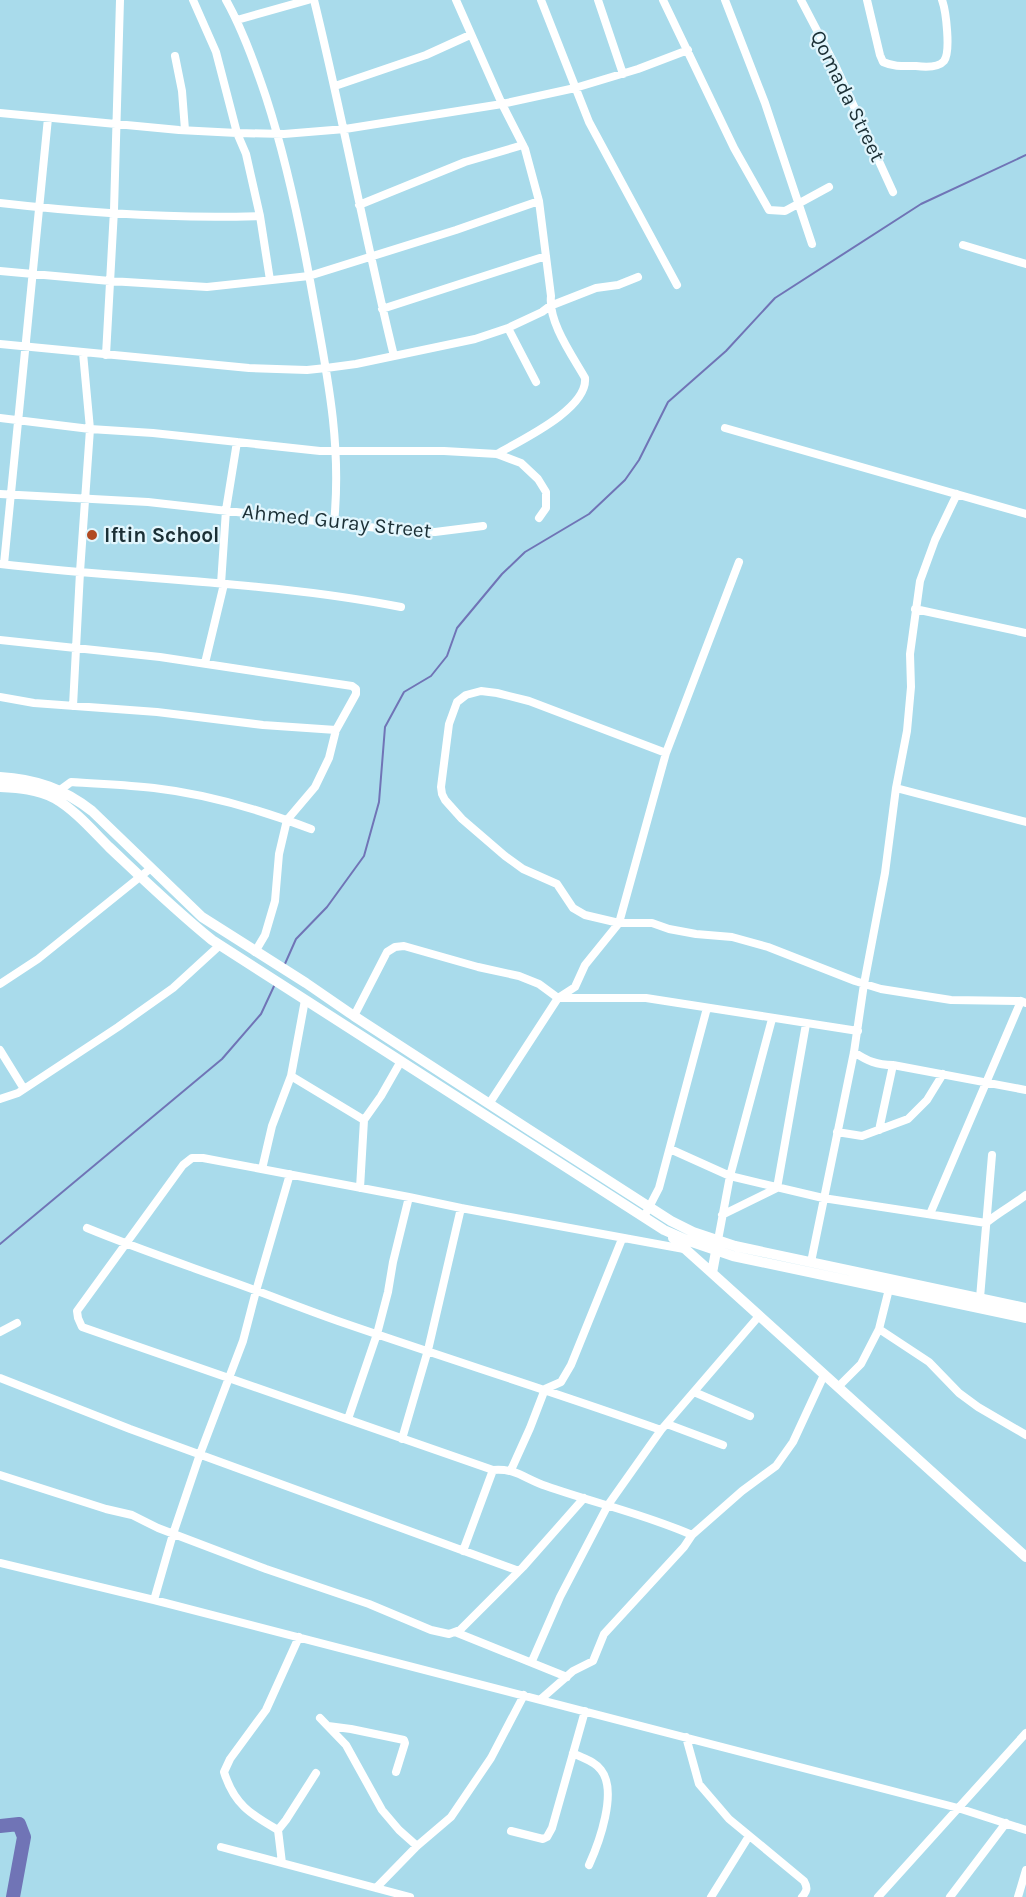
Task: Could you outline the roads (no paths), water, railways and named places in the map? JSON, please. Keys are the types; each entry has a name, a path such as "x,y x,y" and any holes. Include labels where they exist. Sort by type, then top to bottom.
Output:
{"main road":[{"path":"0,777 28,780 60,790 78,800 202,916 489,1104 647,1213 1026,1557"},
{"path":"0,787 27,789 54,798 80,818 190,923 220,945 647,1213 671,1221 717,1246 735,1246 1026,1308"},
{"path":"664,1230 717,1246 889,1289 1026,1318"},
{"path":"712,1273 717,1246"}],"street":[{"path":"106,355 114,213 120,0"},
{"path":"193,0 216,52 237,134 246,154 260,216 270,280"},
{"path":"226,0 237,20 257,70 278,134 294,198 333,413 338,491 334,523"},
{"path":"314,0 345,129 370,256 394,356"},
{"path":"456,0 470,35 523,145 539,201 551,296 550,306 554,320 585,378 581,396 570,410 497,454"},
{"path":"541,0 589,122 677,285"},
{"path":"598,0 623,74"},
{"path":"663,0 734,148 769,210 786,211 829,187"},
{"path":"725,0 765,103 812,244"},
{"name":"Qomada Street","path":"801,0 835,65 893,192"},
{"path":"867,0 883,62 898,66 926,67 939,65 944,61 947,25 942,0"},
{"path":"237,20 304,1"},
{"path":"335,86 426,55 470,35"},
{"path":"0,114 237,134 278,134 345,129 502,104 575,88 623,74 688,50"},
{"path":"175,56 182,91 185,130"},
{"path":"48,118 2,564 222,584 401,606"},
{"path":"359,205 465,162 523,145"},
{"path":"0,272 207,287 309,276 456,230 539,201"},
{"path":"0,203 208,218 260,216"},
{"path":"963,245 1026,264"},
{"path":"382,309 546,256"},
{"path":"0,345 249,368 307,370 326,368 475,339 508,328 550,306 596,288 607,287 638,277"},
{"path":"508,328 536,381"},
{"path":"73,706 90,429 83,353"},
{"path":"0,418 90,429 337,451 444,451 497,454 520,463 538,480 546,492 546,508 539,518"},
{"path":"725,428 1026,514"},
{"path":"205,663 222,584 226,510 237,442"},
{"name":"Ahmed Guray Street","path":"0,494 85,498 226,510 404,531 435,532 483,526"},
{"path":"811,1262 858,1031 864,984 885,873 896,788 907,731 912,687 910,654 920,581 935,540 957,494"},
{"path":"489,1104 558,998 575,987 585,965 619,923 666,753 739,562"},
{"path":"915,609 1026,633"},
{"path":"0,640 205,663 352,686 356,689 356,694 336,730 329,758 315,787 287,820 279,854 275,902 259,954"},
{"path":"666,753 529,701 481,691 466,695 458,702 448,724 442,794 462,819 505,856 523,870 557,884 573,908 585,915 619,923 652,923 669,929 732,937 881,989 951,1000 1023,1002 930,1215"},
{"path":"0,698 34,703 157,712 263,725 336,730"},
{"path":"60,790 71,782 156,789 201,796 311,829"},
{"path":"896,788 1026,822"},
{"path":"0,984 38,959 151,868"},
{"path":"0,1099 24,1089 118,1027 173,987 220,945"},
{"path":"354,1016 387,952 395,947 404,946 519,976 538,984 558,998 646,998 858,1031"},
{"path":"262,1169 272,1126 291,1076 303,998"},
{"path":"647,1213 659,1188 706,1008"},
{"path":"717,1246 730,1176 772,1019"},
{"path":"777,1188 807,1024"},
{"path":"0,1050 24,1089"},
{"path":"854,1052 870,1062 1026,1090"},
{"path":"360,1188 364,1120 381,1096 401,1060"},
{"path":"879,1130 893,1065"},
{"path":"837,1132 862,1136 908,1119 927,1100 943,1074"},
{"path":"291,1076 364,1120"},
{"path":"670,1149 730,1176 777,1188 823,1198 986,1223 1026,1195"},
{"path":"980,1298 992,1155"},
{"path":"685,1249 622,1239 290,1174 192,1158 183,1165 77,1311 82,1327 493,1470 511,1470 544,1485 609,1505 692,1536"},
{"path":"154,1600 173,1533 243,1341 290,1174"},
{"path":"722,1215 777,1188"},
{"path":"348,1419 377,1334 409,1197"},
{"path":"402,1438 428,1350 461,1208"},
{"path":"87,1228 125,1244 377,1334 661,1430"},
{"path":"511,1470 545,1389 561,1382 571,1365 622,1239"},
{"path":"838,1388 861,1364 879,1329 889,1289"},
{"path":"531,1661 560,1597 609,1505 661,1430 759,1316"},
{"path":"0,1332 17,1323"},
{"path":"879,1329 929,1362 959,1392 978,1407 1026,1435"},
{"path":"541,1700 567,1677 593,1661 604,1634 692,1536 741,1491 776,1467 793,1442 824,1375"},
{"path":"0,1378 200,1455 519,1571"},
{"path":"694,1392 750,1416"},
{"path":"667,1424 723,1445"},
{"path":"463,1551 493,1470"},
{"path":"0,1475 132,1515 266,1569 369,1604 431,1630 449,1634 460,1629 519,1571 584,1498"},
{"path":"0,1563 154,1600 686,1737 958,1808 1026,1830"},
{"path":"455,1632 567,1677"},
{"path":"278,1830 253,1816 239,1804 224,1772 230,1759 266,1710 299,1637"},
{"path":"376,1888 417,1846 451,1817 491,1758 524,1695"},
{"path":"511,1831 543,1839 547,1837 552,1828 585,1711"},
{"path":"320,1718 346,1744 382,1810 417,1846"},
{"path":"328,1726 404,1740 396,1772"},
{"path":"878,1897 1026,1734"},
{"path":"686,1737 699,1784 729,1819 804,1881 807,1885 807,1892 802,1897"},
{"path":"573,1753 600,1768 607,1779 609,1791 596,1850 589,1865"},
{"path":"282,1863 278,1830 316,1773"},
{"path":"950,1897 1006,1823"},
{"path":"711,1897 749,1836"},
{"path":"221,1847 410,1897"},
{"path":"1018,1897 1026,1870"}],"waterway":[{"path":"284,966 296,939 327,907 364,856 379,802 385,727 404,692 431,676 447,656 457,628 502,574 525,552 589,514 625,480 639,460 668,402 726,351 775,298 921,204 1026,155"},
{"path":"0,1244 222,1059 261,1014 275,984"},
{"path":"0,1826 19,1824 24,1837 13,1897"}],"place":[{"name":"Iftin School","path":"92,535"}]}
